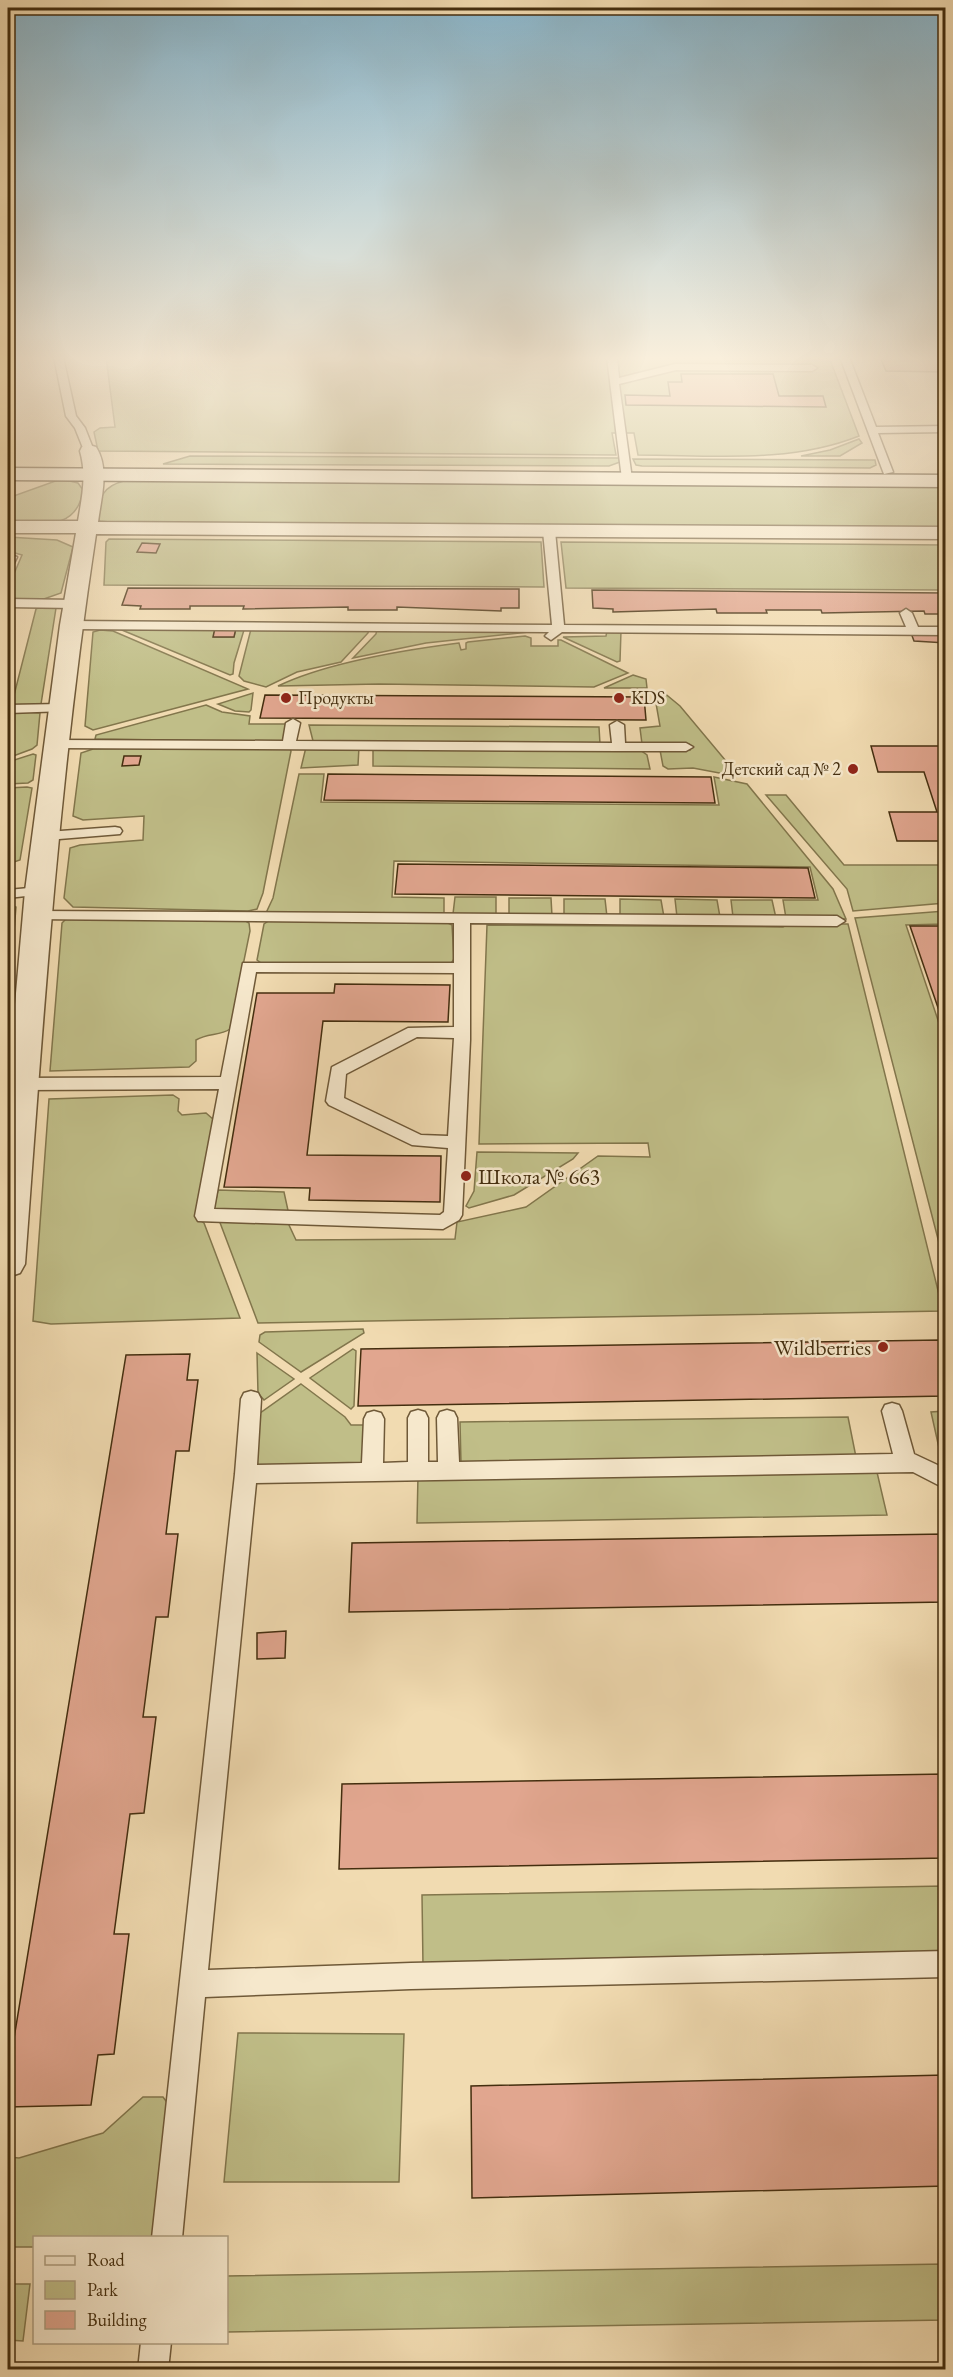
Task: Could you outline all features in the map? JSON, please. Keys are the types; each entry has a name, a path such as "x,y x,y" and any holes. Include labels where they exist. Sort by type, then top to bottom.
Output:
{"street":[{"path":"8,474 59,468"},
{"path":"8,1264 38,904 92,468"},
{"path":"283,468 945,481"},
{"path":"626,475 945,472"},
{"path":"8,528 945,533"}],"lane":[{"path":"625,468 626,475"},
{"path":"886,468 888,472"},
{"path":"548,640 556,633 558,627 549,531"},
{"path":"8,557 11,557 8,565"},
{"path":"8,603 73,614 558,627 945,631"},
{"path":"906,613 913,630"},
{"path":"8,709 62,708"},
{"path":"289,744 293,723"},
{"path":"617,725 619,747"},
{"path":"57,744 686,747"},
{"path":"47,836 115,831"},
{"path":"8,894 38,904 462,917 837,921"},
{"path":"462,917 462,968 458,1142 453,1215 443,1222 204,1216 249,967 462,968"},
{"path":"458,1142 418,1141 335,1101 338,1071 414,1032 460,1033"},
{"path":"22,1084 228,1083"},
{"path":"167,2236 246,1474 251,1399"},
{"path":"892,1411 906,1463"},
{"path":"418,1418 418,1471"},
{"path":"447,1418 449,1470"},
{"path":"372,1471 374,1419"},
{"path":"246,1474 916,1463 945,1479"},
{"path":"194,1983 945,1964"},
{"path":"153,2370 156,2344"}],"green space":[{"path":"61,479 78,483 83,490 73,513 65,519 44,524 8,523 8,498"},
{"path":"124,481 946,485 945,529 129,524 100,521 96,517 104,493 111,486"},
{"path":"8,537 57,540 73,547 61,593 41,600 10,599 8,597 8,588 22,555 8,551"},
{"path":"109,539 541,542 544,587 104,585 106,542"},
{"path":"561,542 945,545 945,590 566,588"},
{"path":"41,606 56,608 41,704 15,706 12,703 36,609"},
{"path":"117,628 215,628 214,637 234,637 236,628 244,630 233,674 230,675"},
{"path":"251,629 369,629 368,633 341,662 297,672 266,687 244,681 239,676"},
{"path":"377,629 529,632 426,643 353,658 376,634"},
{"path":"113,631 248,689 93,730 85,726 93,632"},
{"path":"607,631 621,631 620,661 617,662 563,637 606,636"},
{"path":"525,636 531,638 531,646 558,646 558,640 561,640 628,673 594,687 379,684 278,686 320,670 367,658 459,643 461,650 466,649 468,642"},
{"path":"633,675 646,679 647,688 604,688"},
{"path":"654,692 663,692 680,706 736,773 730,775 693,768 668,769 663,766 660,750 690,750 689,744 642,744 640,728 660,726"},
{"path":"253,693 249,712 235,711 218,704"},
{"path":"206,705 222,712 250,716 249,724 289,724 286,742 95,739 96,735"},
{"path":"8,712 40,713 37,745 8,758"},
{"path":"309,725 599,727 600,744 313,741"},
{"path":"289,747 291,751 263,893 257,909 248,911 73,907 64,898 70,848 80,845 143,840 144,816 83,820 73,816 81,753 93,749"},
{"path":"306,747 359,747 358,765 301,768"},
{"path":"373,748 640,750 647,755 650,769 373,766"},
{"path":"36,755 33,780 28,783 8,784 8,762"},
{"path":"299,774 324,774 321,802 719,805 714,777 747,784 833,889 846,919 786,918 783,900 818,900 810,867 394,861 392,897 444,898 444,916 266,913 273,898"},
{"path":"8,788 32,788 20,860 8,864"},
{"path":"766,795 786,795 844,865 945,865 945,903 853,911 847,889"},
{"path":"455,897 496,897 496,915 453,914"},
{"path":"509,898 551,898 552,916 509,915"},
{"path":"564,899 605,899 607,917 564,916"},
{"path":"620,899 661,900 664,917 620,917"},
{"path":"675,899 717,900 720,917 677,917"},
{"path":"731,900 772,900 776,918 733,917"},
{"path":"8,905 16,907 8,1002"},
{"path":"945,911 945,924 906,925 945,1041 945,1266 855,918"},
{"path":"66,919 244,920 249,923 250,931 230,1029 196,1040 196,1061 189,1067 50,1071 62,923"},
{"path":"270,920 446,922 452,925 454,959 450,965 261,963 257,960 264,924"},
{"path":"788,924 848,924 943,1311 258,1323 219,1220 288,1223 296,1240 455,1239 457,1222 526,1207 598,1156 650,1157 648,1143 479,1144 487,925 783,927"},
{"path":"173,1095 179,1099 178,1111 182,1115 206,1113 214,1120 198,1219 204,1223 240,1318 51,1324 33,1321 49,1099"},
{"path":"477,1152 578,1153 573,1159 514,1195 469,1208 466,1206 474,1191"},
{"path":"218,1190 284,1192 289,1215 213,1213"},
{"path":"363,1329 364,1333 301,1372 259,1342 260,1335 265,1332"},
{"path":"353,1349 356,1351 354,1406 351,1409 310,1378"},
{"path":"257,1353 294,1379 264,1400 258,1393"},
{"path":"301,1384 345,1417 351,1425 367,1425 365,1466 252,1467 256,1416"},
{"path":"945,1411 945,1475 931,1412"},
{"path":"848,1417 856,1457 461,1463 460,1422"},
{"path":"876,1468 887,1515 417,1523 418,1475"},
{"path":"945,1886 945,1955 423,1966 422,1895"},
{"path":"238,2033 404,2034 399,2182 224,2182"},
{"path":"143,2097 163,2097 169,2105 157,2232 152,2236 33,2236 33,2247 8,2247 8,2157 19,2158 103,2133"},
{"path":"945,2264 945,2320 228,2332 228,2276"},
{"path":"8,2284 30,2284 23,2341 8,2340"}],"building":[{"path":"142,543 160,544 156,553 137,552"},
{"path":"128,588 519,589 519,608 501,608 501,611 397,607 397,610 348,610 348,607 243,609 244,606 140,609 141,606 122,605"},
{"path":"592,590 946,593 946,614 925,614 924,611 822,613 821,610 717,613 716,609 613,612 613,609 593,608"},
{"path":"215,628 236,628 234,637 213,637"},
{"path":"911,633 943,633 946,643 914,641"},
{"path":"265,695 644,697 646,720 260,718"},
{"path":"871,746 946,746 946,841 897,841 889,812 937,812 924,772 878,772"},
{"path":"124,756 141,756 139,765 122,766"},
{"path":"328,774 711,777 715,803 324,800"},
{"path":"398,864 808,868 815,898 395,894"},
{"path":"910,926 946,926 946,1031"},
{"path":"335,984 450,985 448,1022 323,1021 307,1155 441,1156 440,1202 309,1200 310,1188 224,1187 257,993 334,993"},
{"path":"940,1340 946,1360 946,1396 358,1406 361,1349"},
{"path":"190,1354 187,1380 198,1380 189,1451 176,1451 166,1534 178,1534 168,1617 156,1617 143,1717 156,1717 144,1813 130,1814 114,1934 129,1934 114,2054 98,2055 91,2105 8,2107 8,2075 126,1355"},
{"path":"946,1534 946,1602 349,1612 352,1543"},
{"path":"286,1631 285,1658 257,1659 257,1633"},
{"path":"946,1774 946,1858 339,1869 342,1784"},
{"path":"946,2075 946,2186 472,2198 471,2086"}],"place":[{"name":"Продукты","path":"286,698"},
{"name":"KDS","path":"619,698"},
{"name":"Детский сад № 2","path":"853,769"},
{"name":"Школа № 663","path":"466,1176"},
{"name":"Wildberries","path":"883,1347"}]}
